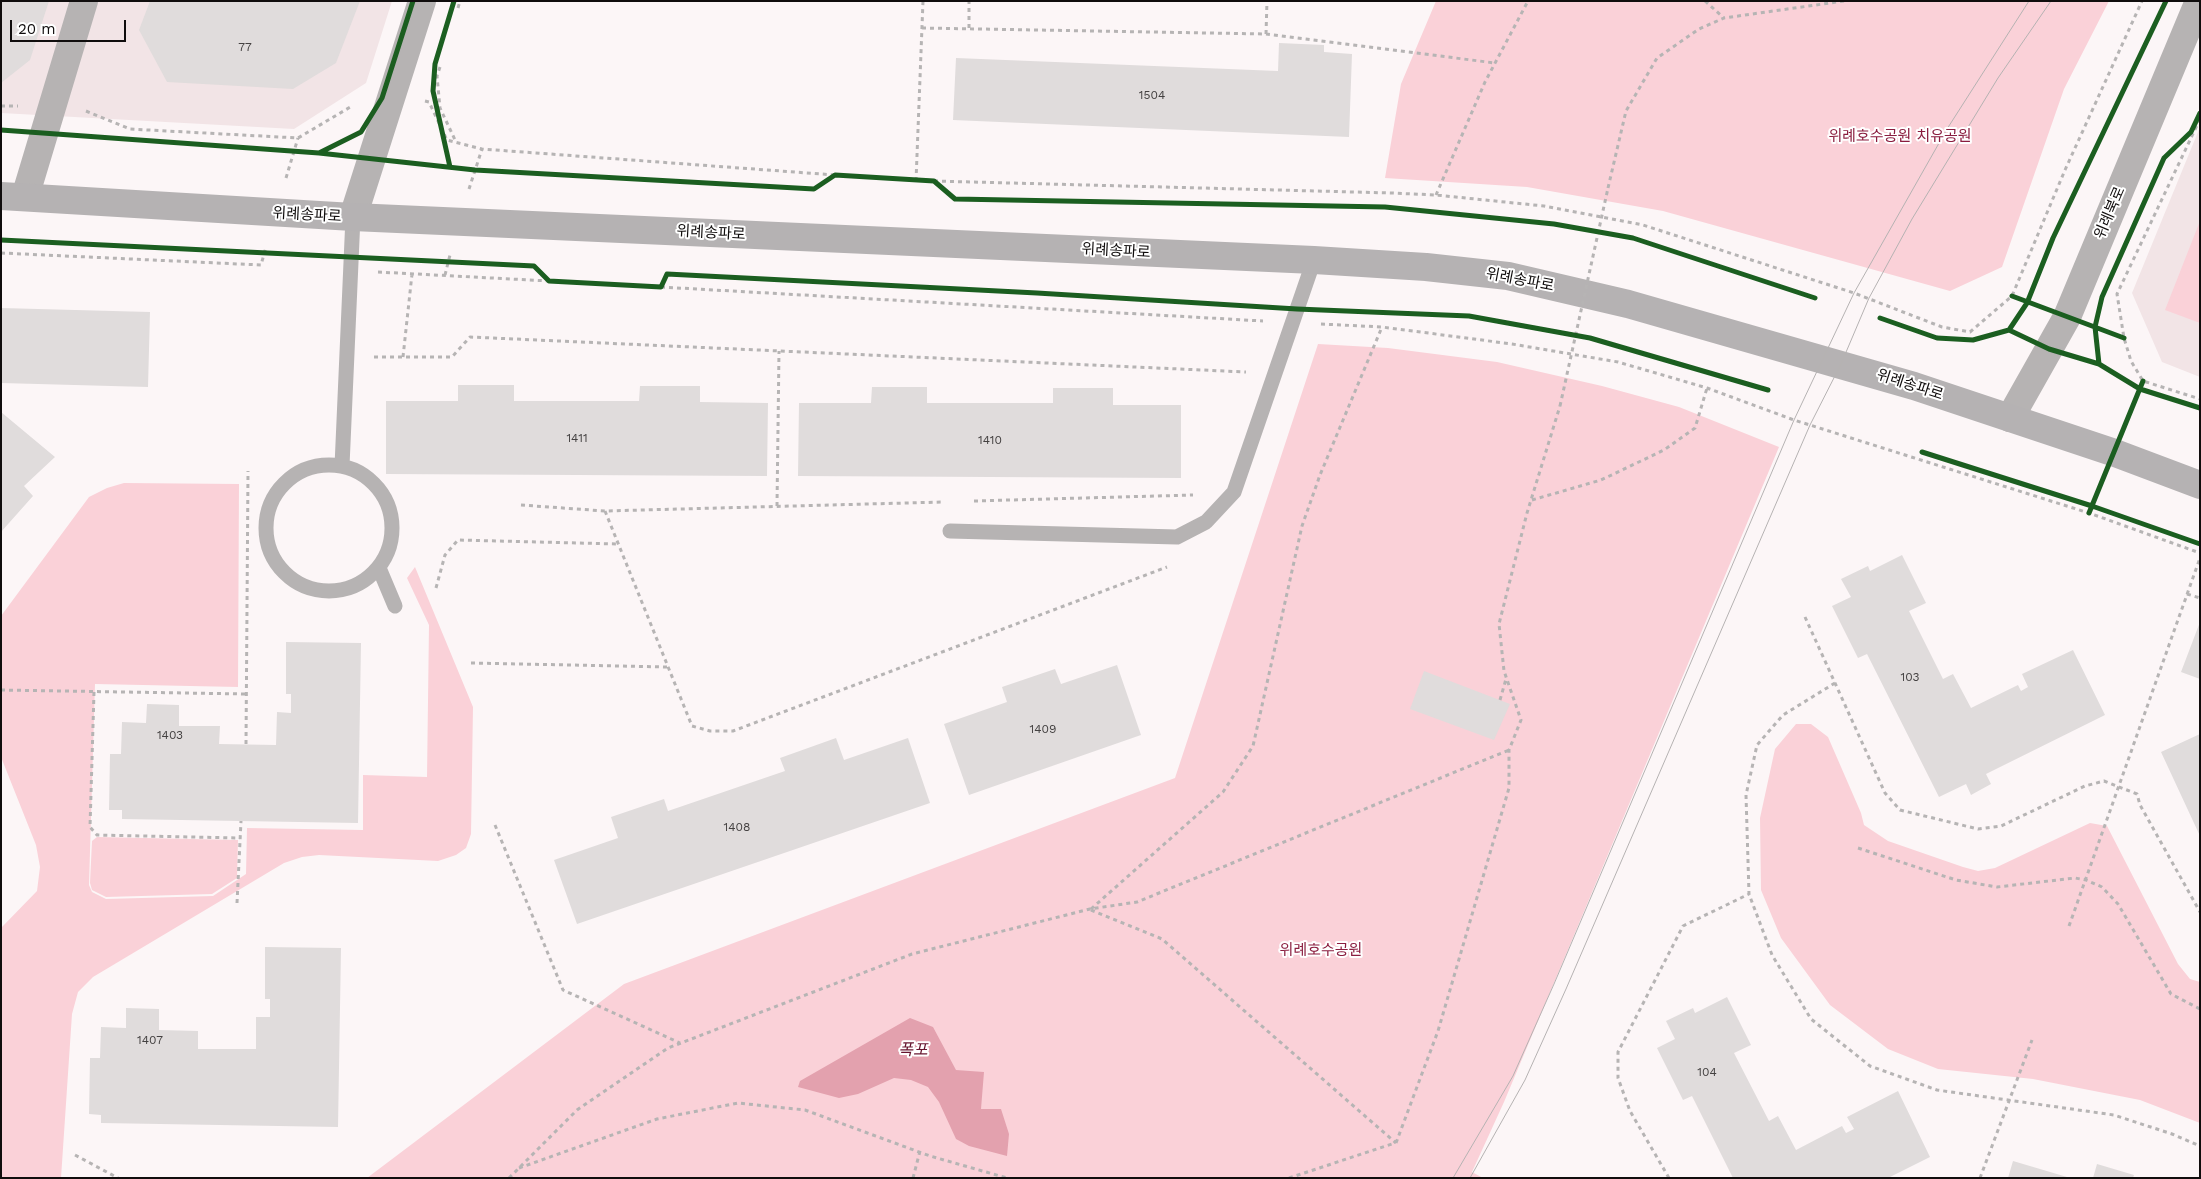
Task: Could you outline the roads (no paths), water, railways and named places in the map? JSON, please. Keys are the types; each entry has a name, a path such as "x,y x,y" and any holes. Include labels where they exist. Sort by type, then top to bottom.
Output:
{"main road":[{"name":"위례송파로","path":"13,197 353,218 1314,260 1426,267 1508,276 1628,304 1824,358 2115,453 2200,485"}],"street":[{"path":"13,197 84,1"},
{"path":"353,218 422,1"},
{"name":"위례북로","path":"2010,418 2067,317 2199,1"}],"lane":[{"path":"342,466 353,218"},
{"path":"950,531 1177,536 1206,522 1234,492 1314,260"},
{"path":"322,465 342,466 362,474 379,488 390,507 393,528 390,550 379,568 362,582 342,590 320,591 300,585 284,573 272,557 266,537 266,517 273,498 286,482 302,470 322,465"},
{"path":"379,568 396,606"}],"water":[{"name":"폭포","path":"910,1018 933,1027 956,1070 984,1072 981,1109 1001,1109 1009,1134 1007,1156 969,1146 956,1139 939,1102 928,1087 911,1080 894,1078 858,1094 839,1098 798,1087 800,1081"}],"tram line":[{"path":"1453,1178 1513,1076 1794,420 1854,293 1947,129 2029,1"},
{"path":"1470,1178 1525,1080 1810,425 1841,364 1869,298 1912,219 1998,78 2051,1"}],"park label":[{"name":"위례호수공원 치유공원","path":"1900,137"},
{"name":"위례호수공원","path":"1321,951"}]}
